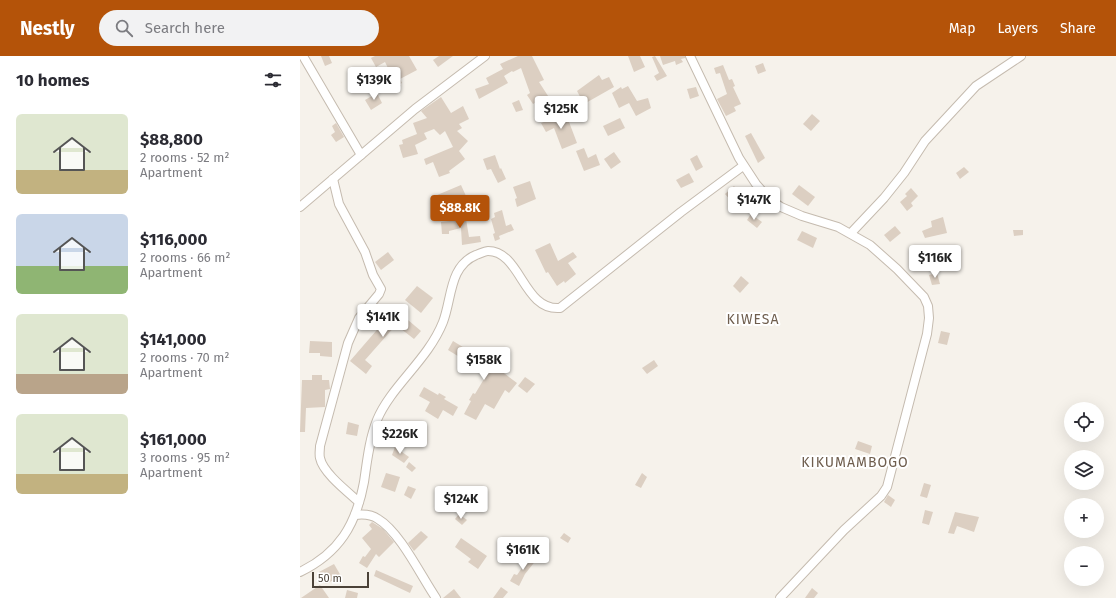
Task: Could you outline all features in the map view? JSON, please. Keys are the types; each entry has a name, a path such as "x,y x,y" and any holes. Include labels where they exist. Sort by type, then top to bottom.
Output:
{"street":[{"path":"303,56 361,155"},
{"path":"300,207 415,109 485,56"},
{"path":"690,56 743,166 769,199 781,207 802,216 825,222 851,233 870,245 924,297 928,306 929,318 926,334 887,487 881,496 844,530 780,598"},
{"path":"851,233 904,174 925,141 976,86 1021,56"},
{"path":"300,572 312,566 336,547 352,524 359,502 368,454 378,419 384,407 422,358 441,327 452,285 463,263 471,257 487,251 502,255 509,262 525,287 534,297 552,309 560,308 681,212 743,166"},
{"path":"333,179 339,204 365,252 372,275 380,289 379,294 359,318 348,343 320,446 320,459 325,468 342,487 359,502"},
{"path":"355,515 368,514 378,518 389,528 436,598"}],"building":[{"path":"321,56 329,56 332,63 325,66"},
{"path":"375,56 409,56 417,70 400,79 402,83 400,84 401,86 384,93 377,82 391,74 385,62 376,67 371,58"},
{"path":"439,56 453,56 438,67 433,60"},
{"path":"518,56 532,56 544,80 539,82 550,99 544,102 543,98 533,104 527,95 530,93 521,68 504,76 508,83 479,99 475,89 489,84 486,78 503,69 500,64"},
{"path":"628,56 640,56 645,67 634,72"},
{"path":"655,56 667,76 657,81 654,76 659,73 652,57"},
{"path":"660,56 685,56 685,58 681,59 683,62 676,65 675,61 663,65"},
{"path":"763,63 766,71 758,74 755,66"},
{"path":"723,65 729,80 732,79 735,86 733,87 741,104 734,107 736,111 726,116 717,99 727,94 720,73 716,74 714,68"},
{"path":"599,75 602,80 609,77 614,87 584,104 577,91"},
{"path":"628,86 637,101 648,98 651,108 636,116 629,103 619,108 612,93 621,87 622,89"},
{"path":"696,87 699,96 690,99 687,89"},
{"path":"377,93 382,103 371,110 365,100"},
{"path":"441,97 451,113 463,106 469,119 459,124 462,128 457,131 468,141 459,151 465,159 449,171 450,173 439,177 433,162 426,165 424,159 453,147 445,131 440,135 434,129 424,133 427,139 415,145 418,154 403,158 399,145 403,144 402,140 417,134 413,123 427,118 421,111"},
{"path":"519,100 523,110 516,112 512,103"},
{"path":"566,114 577,143 562,149 554,128 546,132 541,123"},
{"path":"812,114 820,121 811,131 803,124"},
{"path":"620,118 625,128 608,136 603,126"},
{"path":"336,123 344,137 336,142 331,135 335,132 332,126"},
{"path":"751,133 765,158 758,163 745,136"},
{"path":"584,148 588,158 596,154 600,165 584,171 576,151"},
{"path":"614,152 621,162 611,169 604,159"},
{"path":"495,155 500,169 501,168 506,179 498,183 491,169 487,170 483,159"},
{"path":"697,155 703,167 696,171 690,159"},
{"path":"964,167 969,172 960,179 956,173"},
{"path":"689,173 694,182 681,188 676,180"},
{"path":"530,181 536,199 517,207 515,199 517,198 513,187"},
{"path":"461,185 466,196 446,205 447,207 435,210 430,198"},
{"path":"799,185 815,197 808,206 792,194"},
{"path":"734,186 743,197 734,204 725,194"},
{"path":"911,188 918,196 911,203 913,206 907,211 900,202 907,196 905,194"},
{"path":"502,210 506,226 511,224 514,230 499,236 500,239 495,241 493,234 495,233 491,219 495,217 494,213"},
{"path":"465,213 469,237 480,236 481,242 462,245 461,228 449,231 449,234 442,234 441,222 458,220 456,215"},
{"path":"751,214 762,222 757,228 747,220"},
{"path":"943,217 947,233 925,238 922,231 932,227 931,221"},
{"path":"895,226 901,233 890,242 884,235"},
{"path":"1013,230 1023,230 1023,235 1014,236"},
{"path":"802,231 817,238 813,248 797,240"},
{"path":"550,243 558,261 573,252 577,257 568,263 576,274 565,283 564,281 557,286 548,272 546,273 535,250"},
{"path":"388,252 394,260 381,270 375,262"},
{"path":"937,273 940,284 932,285 929,275"},
{"path":"741,276 749,283 740,293 733,286"},
{"path":"417,286 433,298 421,313 405,300"},
{"path":"395,309 421,331 414,339 396,325 365,360 372,366 366,374 350,361"},
{"path":"941,331 950,333 947,345 938,343"},
{"path":"310,341 332,342 332,357 320,356 320,353 309,353"},
{"path":"453,341 489,363 493,358 499,362 496,367 517,383 509,393 505,390 494,409 485,404 476,420 464,414 471,401 469,400 473,393 475,394 487,374 467,362 465,364 459,360 461,358 448,350"},
{"path":"654,360 658,366 647,374 642,368"},
{"path":"312,375 322,375 322,380 329,380 330,389 325,390 325,407 306,408 305,432 300,432 302,380 312,380"},
{"path":"525,377 535,384 527,393 518,386"},
{"path":"424,387 438,395 439,393 446,397 444,399 458,407 453,416 443,410 438,419 425,411 430,402 419,396"},
{"path":"348,422 359,425 357,436 346,434"},
{"path":"858,441 872,446 870,454 855,449"},
{"path":"395,447 409,457 404,463 392,455"},
{"path":"409,462 416,468 412,472 406,467"},
{"path":"386,473 400,477 395,492 381,487"},
{"path":"642,473 647,477 641,488 635,485"},
{"path":"924,483 931,485 927,498 920,496"},
{"path":"408,486 416,489 411,499 404,495"},
{"path":"888,495 895,500 891,507 884,502"},
{"path":"925,510 933,512 929,525 922,523"},
{"path":"955,512 979,517 974,532 957,526 954,534 948,533"},
{"path":"459,514 467,520 462,525 455,519"},
{"path":"372,522 383,529 394,542 379,557 376,554 367,568 359,563 363,556 365,557 371,549 362,538 372,529 369,525"},
{"path":"421,531 428,537 414,551 408,543"},
{"path":"564,533 571,538 568,543 560,538"},
{"path":"461,538 487,556 478,569 468,562 471,559 455,547"},
{"path":"531,555 537,559 525,574 519,586 510,581 514,574 517,575"},
{"path":"334,564 341,576 326,584 319,572"},
{"path":"376,570 413,586 410,593 374,576"},
{"path":"320,585 329,598 301,598"},
{"path":"501,587 508,592 503,598 493,598"},
{"path":"812,588 818,593 814,598 805,598"},
{"path":"454,589 461,598 443,598"},
{"path":"347,590 358,593 357,598 345,598"}],"district":[{"name":"KIWESA","path":"753,319"},
{"name":"KIKUMAMBOGO","path":"855,462"}]}
